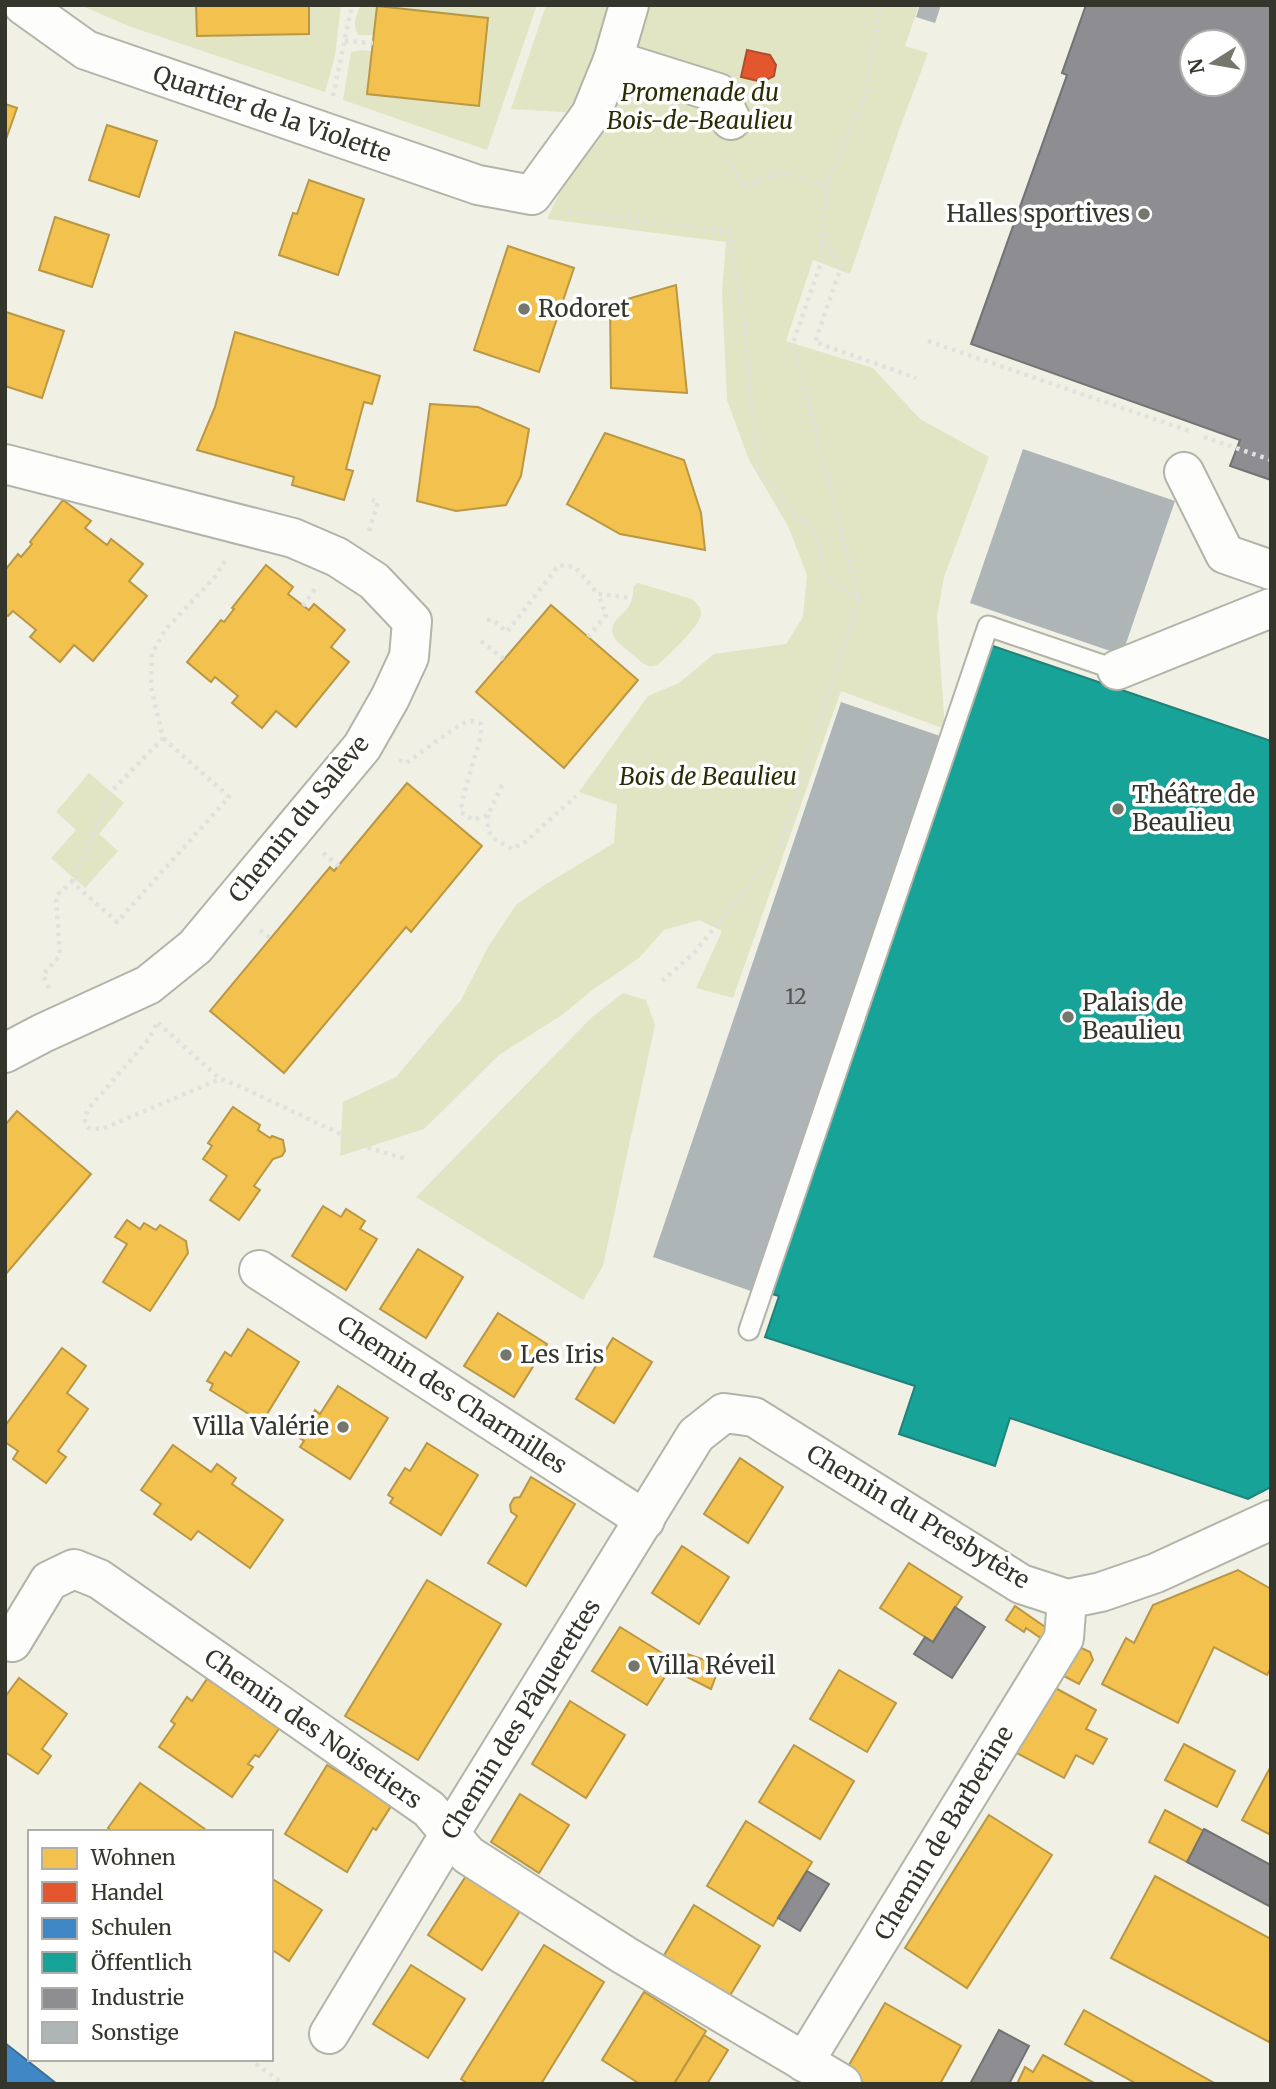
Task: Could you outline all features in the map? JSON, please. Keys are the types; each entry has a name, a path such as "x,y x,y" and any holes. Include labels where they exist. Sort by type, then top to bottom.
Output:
{"street":[{"name":"Quartier de la Violette","path":"23,5 86,50 478,185 532,195"},
{"path":"532,195 590,114 612,60 629,5"},
{"path":"612,60 718,93 730,137"},
{"name":"Chemin du Salève","path":"5,464 293,538 337,557 374,581 412,621 409,657 390,698 362,747 195,947 148,985 5,1053"},
{"path":"1184,472 1225,554 1271,570"},
{"path":"1117,670 1271,608"},
{"name":"Chemin des Charmilles","path":"259,1270 645,1520"},
{"name":"Chemin des Pâquerettes","path":"329,2034 696,1435 724,1413"},
{"name":"Chemin du Presbytère","path":"724,1413 754,1417 1021,1584 1067,1599 1101,1592 1156,1573 1271,1520"},
{"name":"Chemin des Noisetiers","path":"12,1642 49,1581 74,1569 99,1579 429,1810 468,1855 602,1941 842,2084"},
{"name":"Chemin de Barberine","path":"804,2062 1064,1638 1067,1599"}],"lane":[{"path":"749,1330 988,626 1117,670"}],"path":[{"path":"331,107 352,5"},
{"path":"662,981 694,953 779,848 859,600 793,343 821,263 827,186 864,95 881,5"},
{"path":"345,41 373,43"},
{"path":"730,137 744,188 773,174 787,173 827,186"},
{"path":"532,195 555,202 561,212 729,232 744,322 758,470 796,517 809,524 818,542 826,576 859,600"},
{"path":"823,233 840,270 815,342 915,378"},
{"path":"928,341 1271,460"},
{"path":"368,535 378,502 372,500"},
{"path":"72,882 117,922 229,797 163,738 151,687 152,654 165,630 214,578 228,558"},
{"path":"487,620 493,620 507,632 559,565 575,567 598,594 606,615 588,637"},
{"path":"303,606 314,591"},
{"path":"598,594 633,598"},
{"path":"481,641 504,659"},
{"path":"389,755 406,763 461,723 472,720 481,724 481,735 461,812 473,820 488,815"},
{"path":"66,1023 43,975 60,955 56,896 72,882 111,792 163,738"},
{"path":"503,781 488,815 488,831 496,840 512,849 525,842 576,796"},
{"path":"220,1079 102,1129 88,1128 85,1124 89,1108 148,1041 157,1022 220,1079 370,1148 405,1159"},
{"path":"252,2061 284,2084"}],"green space":[{"path":"80,5 196,5 197,36 309,34 309,5 341,5 335,56 325,92 131,27"},
{"path":"361,5 537,5 487,150 343,100 351,52 362,50 372,51 367,93 479,105 488,18 377,6 374,35 358,35 355,24"},
{"name":"Bois de Beaulieu","path":"546,5 919,5 905,46 928,53 850,274 813,260 786,341 873,368 920,419 989,457 944,577 937,616 945,729 841,691 733,998 696,988 722,931 699,920 664,930 639,958 562,1015 499,1055 424,1129 340,1156 343,1102 396,1077 461,1000 488,947 516,905 614,843 617,805 579,792 648,696 679,683 714,654 786,644 803,617 807,575 788,526 749,460 727,400 722,292 726,242 547,219 597,114 511,109"},
{"path":"638,583 692,599 701,611 700,618 691,632 659,664 652,666 644,664 621,645 612,631 617,619 630,605 634,586"},
{"path":"89,773 124,803 99,834 118,851 85,888 51,858 76,830 56,812"},
{"path":"623,993 646,1000 655,1025 603,1266 583,1300 416,1197 591,1018"}],"building: Wohnen":[{"path":"196,5 309,5 309,34 197,36"},
{"path":"377,6 488,18 479,106 367,94"},
{"path":"5,104 17,108 5,142"},
{"path":"107,125 157,141 139,197 89,180"},
{"path":"309,180 364,199 338,275 279,255 293,213 297,214"},
{"path":"55,217 109,235 92,287 39,270"},
{"name":"Rodoret","path":"508,246 574,268 539,372 474,350"},
{"path":"676,285 687,393 611,388 610,304"},
{"path":"6,312 64,331 42,398 5,386"},
{"path":"235,332 380,376 372,404 364,402 346,469 353,471 344,500 292,485 294,477 197,450 215,407"},
{"path":"430,404 478,407 529,429 521,476 506,505 456,511 417,501"},
{"path":"605,433 684,460 701,513 705,550 620,534 567,504"},
{"path":"63,500 91,521 85,528 107,545 111,539 143,564 129,581 147,596 93,661 74,645 60,662 30,637 36,630 13,611 8,616 5,614 5,570 18,554 21,557 32,544 30,542"},
{"path":"266,565 293,587 288,594 309,610 314,604 345,630 331,647 349,662 296,727 276,711 262,728 232,703 238,696 215,677 211,682 187,662 221,620 224,622"},
{"path":"551,605 638,680 564,768 476,692"},
{"path":"407,783 482,846 411,932 406,927 284,1073 210,1011 330,867 334,871"},
{"path":"233,1107 260,1125 258,1130 270,1138 272,1136 283,1140 285,1151 282,1156 273,1159 254,1186 260,1190 239,1220 210,1200 227,1176 203,1159 212,1146 208,1143"},
{"path":"17,1111 91,1174 5,1275 5,1125"},
{"path":"323,1206 341,1217 346,1209 365,1221 360,1229 377,1239 346,1290 292,1256"},
{"path":"127,1220 140,1229 144,1223 156,1230 160,1225 186,1241 188,1253 150,1311 103,1282 127,1244 115,1237"},
{"path":"418,1249 463,1277 426,1338 380,1309"},
{"name":"Les Iris","path":"498,1313 547,1344 514,1397 464,1366"},
{"path":"248,1329 299,1362 262,1422 210,1390 213,1384 207,1381 225,1352 231,1356"},
{"path":"613,1338 652,1362 614,1423 576,1399"},
{"path":"62,1348 86,1366 67,1393 88,1409 58,1451 66,1457 46,1483 13,1459 18,1451 5,1442 5,1426"},
{"name":"Villa Valérie","path":"338,1386 388,1418 350,1479 300,1447 304,1441 298,1437 315,1410 320,1414"},
{"path":"427,1443 478,1475 441,1535 390,1503 393,1498 388,1495 405,1468 410,1471"},
{"path":"173,1445 211,1472 217,1464 236,1478 232,1484 283,1520 250,1568 198,1531 191,1540 154,1514 161,1504 141,1490"},
{"path":"740,1458 783,1487 748,1543 704,1514"},
{"path":"531,1477 575,1504 526,1586 488,1563 517,1516 511,1512 510,1505 514,1498 520,1497"},
{"path":"682,1546 729,1577 699,1624 652,1593"},
{"path":"909,1563 962,1597 933,1642 880,1608"},
{"path":"1238,1570 1271,1589 1271,1668 1267,1675 1214,1647 1178,1723 1102,1684 1126,1638 1134,1643 1153,1605"},
{"path":"427,1580 501,1624 418,1760 345,1716"},
{"path":"1015,1606 1051,1631 1045,1641 1026,1628 1024,1632 1006,1620"},
{"name":"Villa Réveil","path":"620,1627 675,1661 647,1705 592,1671"},
{"path":"1075,1645 1090,1652 1093,1660 1079,1684 1058,1673"},
{"path":"687,1654 720,1665 711,1689 683,1675"},
{"path":"839,1670 896,1703 867,1752 810,1719"},
{"path":"209,1676 281,1726 259,1757 255,1755 248,1764 253,1767 232,1797 159,1747 175,1724 171,1721 187,1697 192,1701"},
{"path":"19,1678 67,1714 42,1749 51,1756 38,1774 5,1752 5,1697"},
{"path":"1048,1684 1096,1710 1086,1729 1107,1739 1093,1764 1076,1755 1064,1778 1013,1751"},
{"path":"570,1701 625,1735 586,1798 532,1764"},
{"path":"1184,1744 1235,1771 1217,1807 1165,1780"},
{"path":"794,1745 854,1781 820,1839 759,1802"},
{"path":"327,1765 393,1803 376,1830 373,1828 347,1872 285,1834"},
{"path":"1271,1766 1271,1835 1242,1820"},
{"path":"140,1783 206,1830 110,1830 108,1828"},
{"path":"520,1794 569,1825 539,1873 491,1842"},
{"path":"1165,1810 1204,1831 1187,1862 1149,1842"},
{"path":"989,1815 1052,1855 967,1988 905,1948"},
{"path":"746,1821 812,1862 773,1926 707,1886"},
{"path":"466,1876 520,1911 482,1970 428,1935"},
{"path":"1155,1876 1271,1939 1271,2043 1111,1958"},
{"path":"273,1879 322,1910 289,1961 273,1950"},
{"path":"694,1905 760,1946 723,2007 657,1967"},
{"path":"544,1945 604,1982 541,2084 468,2084 461,2079"},
{"path":"411,1965 465,1999 428,2058 373,2024"},
{"path":"644,1992 706,2031 674,2084 640,2084 602,2060"},
{"path":"885,2003 961,2046 940,2084 866,2084 845,2072"},
{"path":"1084,2010 1216,2084 1137,2084 1065,2044"},
{"path":"704,2035 728,2050 707,2084 674,2084"},
{"path":"1043,2055 1096,2084 1017,2084 1025,2067 1033,2072"}],"building: Handel":[{"path":"747,50 770,55 776,65 774,76 762,82 741,77"}],"building: Schulen":[{"path":"5,2043 57,2084 5,2084"}],"building: Öffentlich":[{"name":"Palais de Beaulieu","path":"990,645 1271,741 1271,1487 1248,1499 1010,1418 995,1466 899,1434 915,1386 765,1337 779,1296 772,1294"}],"building: Industrie":[{"name":"Halles sportives","path":"1086,5 1271,5 1271,480 1230,466 1240,440 971,344 1067,75 1062,73"},
{"path":"955,1607 985,1627 952,1678 914,1654 925,1637 933,1642"},
{"path":"1204,1829 1271,1865 1271,1907 1187,1862"},
{"path":"807,1871 829,1884 800,1931 778,1918"},
{"path":"999,2030 1029,2046 1009,2084 970,2084"}],"building: Sonstige":[{"path":"920,5 941,5 935,23 916,17"},
{"path":"1023,449 1175,501 1122,655 970,603"},
{"path":"841,702 940,736 751,1291 653,1257"}],"place":[{"name":"Halles sportives","path":"1144,214"},
{"name":"Rodoret","path":"524,309"},
{"name":"Théâtre de Beaulieu","path":"1118,809"},
{"name":"Palais de Beaulieu","path":"1068,1017"},
{"name":"Les Iris","path":"506,1355"},
{"name":"Villa Valérie","path":"343,1427"},
{"name":"Villa Réveil","path":"634,1666"}],"park label":[{"name":"Promenade du Bois-de-Beaulieu","path":"700,107"}]}
